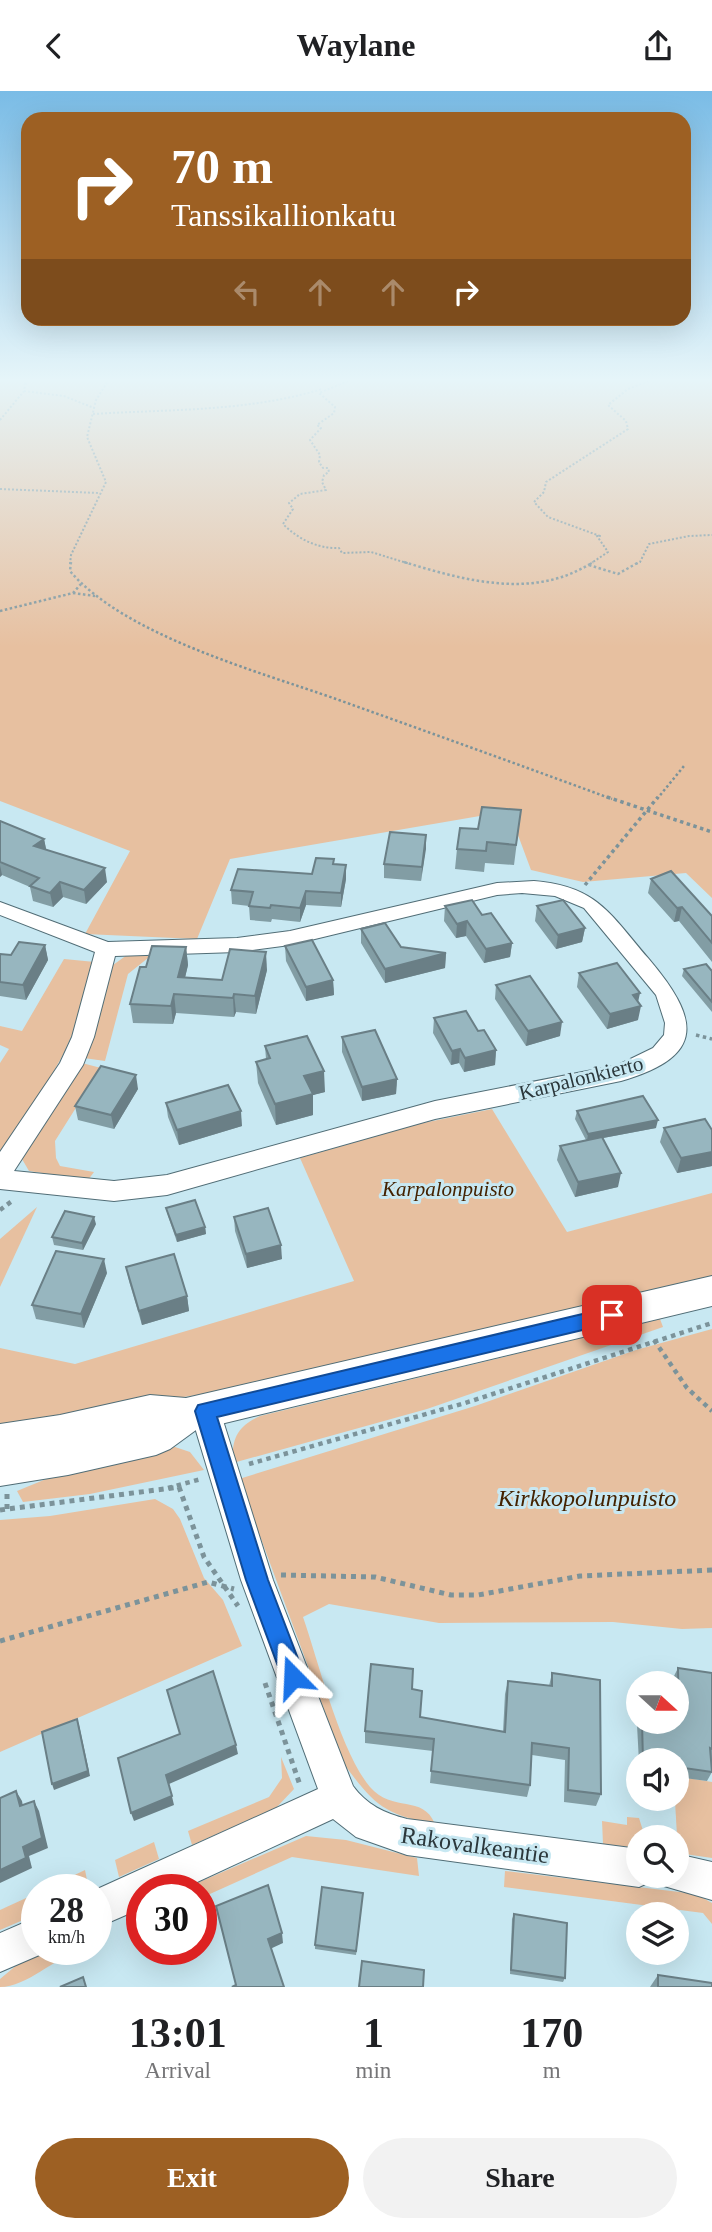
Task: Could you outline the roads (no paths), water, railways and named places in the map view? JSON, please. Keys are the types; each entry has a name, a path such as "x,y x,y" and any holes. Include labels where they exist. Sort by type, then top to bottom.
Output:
{"street":[{"name":"Karpalonkierto","path":"0,1179 114,1191 167,1185 435,1110 621,1073 649,1064 668,1049 677,1030 672,1005 591,904 577,895 528,885 497,888 290,938 237,945 106,949"},
{"path":"0,908 106,949 83,1037 71,1065 0,1172"},
{"path":"0,1442 60,1433 150,1412 195,1413 712,1291"},
{"path":"112,1902 324,1804 222,1472 195,1413"},
{"path":"4,1480 68,1457 156,1437 195,1413"},
{"name":"Rakovalkeantie","path":"324,1804 348,1811 383,1832 407,1837 626,1866"},
{"path":"689,1876 712,1881"},
{"path":"0,1953 21,1943"}],"park label":[{"name":"Karpalonpuisto","path":"448,1189"},
{"name":"Kirkkopolunpuisto","path":"587,1498"}]}
